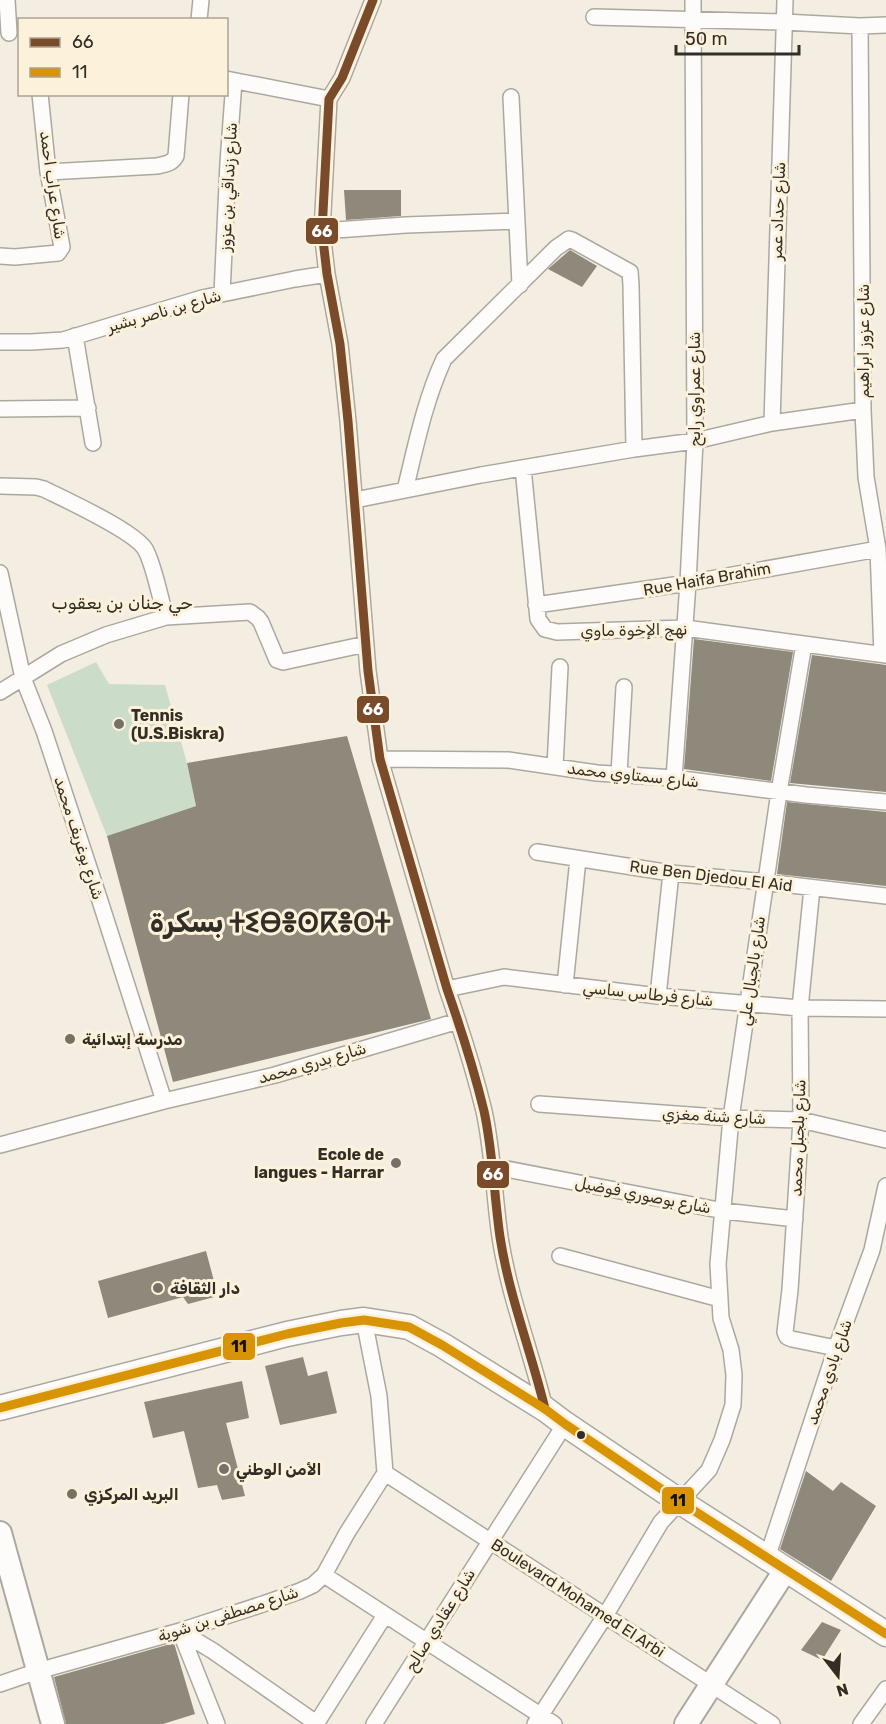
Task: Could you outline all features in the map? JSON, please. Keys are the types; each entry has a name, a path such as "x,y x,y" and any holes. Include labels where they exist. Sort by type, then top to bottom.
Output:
{"main road":[{"path":"0,1408 287,1334 341,1323 364,1320 409,1327 545,1409 679,1501 886,1634"},
{"path":"0,1533 53,1724"},
{"path":"686,1724 711,1685 776,1564"}],"street":[{"path":"7,0 9,34"},
{"path":"199,18 201,0"},
{"path":"373,0 342,78 329,99 322,231 327,274 340,344 366,644 380,759 484,1112 500,1238 514,1303 536,1370 545,1409"},
{"name":"شارع عمراوي رابح","path":"674,778 688,583 695,441 693,0"},
{"name":"شارع حداد عمر","path":"772,423 785,0"},
{"path":"594,17 886,25"},
{"name":"شارع عزوز ابراهيم","path":"860,26 863,410 866,477 878,549 884,654"},
{"path":"230,80 329,99"},
{"name":"شارع زنداقي بن عزوز","path":"222,294 230,80"},
{"name":"شارع عراب احمد","path":"0,256 58,253 62,247 48,172 40,96"},
{"path":"48,172 169,164 176,156 181,96"},
{"path":"511,97 520,285"},
{"path":"322,231 517,221"},
{"path":"405,490 424,411 434,379 444,358 556,248 569,239 630,272 634,449"},
{"name":"شارع بن ناصر بشير","path":"0,342 63,340 202,298 327,274"},
{"path":"75,336 93,442"},
{"path":"0,409 88,408"},
{"path":"355,500 523,468 695,441 772,423 863,410"},
{"name":"نهج الإخوة ماوي","path":"523,468 538,619 540,624 549,631 685,628 884,654"},
{"path":"0,486 45,489 137,540 146,550 166,617"},
{"name":"Rue Haifa Brahim","path":"536,605 688,583 878,549"},
{"name":"شارع بوغريف محمد","path":"0,573 23,678 44,731 164,1101"},
{"path":"0,692 61,654 106,635 166,617 250,612 261,622 277,660 283,662 366,644"},
{"name":"شارع بالجبال علي","path":"543,1721 661,1522 709,1470 722,1440 733,1405 734,1375 731,1350 721,1318 718,1264 731,1118 778,792 804,644"},
{"path":"555,766 560,667"},
{"path":"619,774 624,687"},
{"name":"شارع سمتاوي محمد","path":"380,759 507,760 778,792 886,802"},
{"name":"Rue Ben Djedou El Aid","path":"537,852 671,873 886,896"},
{"path":"565,985 578,859"},
{"path":"658,996 671,873"},
{"name":"شارع بلجبل محمد","path":"812,888 800,1008 801,1120 790,1290 785,1332 792,1340 836,1348"},
{"name":"شارع فرطاس ساسي","path":"447,989 504,977 658,996 800,1008 886,1009"},
{"name":"شارع بدري محمد","path":"0,1145 164,1101 275,1075 458,1021"},
{"name":"شارع شنة مغزي","path":"539,1104 731,1118 801,1120 886,1140"},
{"name":"شارع بوصوري فوضيل","path":"492,1166 724,1211 795,1219"},
{"name":"شارع بادي محمد","path":"776,1564 836,1348 872,1250 886,1186"},
{"path":"560,1256 720,1299"},
{"path":"364,1320 379,1396 385,1473"},
{"name":"شارع عقادي صالح","path":"374,1724 565,1424"},
{"name":"Boulevard Mohamed El Arbi","path":"385,1473 772,1724"},
{"name":"شارع مصطفى بن شوية","path":"0,1684 180,1631 300,1592 313,1585 324,1575 347,1533 385,1473"},
{"path":"324,1575 543,1721"},
{"path":"180,1631 213,1651 316,1723 385,1615"},
{"path":"180,1631 212,1723"},
{"path":"861,1724 886,1689"}],"green space":[{"name":"Tennis (U.S.Biskra)","path":"96,662 109,684 165,685 187,763 196,806 107,836 47,685"}],"building":[{"path":"344,190 401,190 401,216 346,220"},
{"path":"570,250 597,266 582,287 548,269"},
{"path":"694,639 793,652 771,781 684,769"},
{"path":"812,655 886,665 886,792 790,783"},
{"path":"347,736 431,1019 173,1082 107,836 196,806 187,763"},
{"path":"787,802 886,812 886,886 777,874"},
{"name":"دار الثقافة","path":"206,1251 218,1296 188,1304 183,1297 108,1318 98,1281"},
{"path":"303,1357 308,1376 327,1371 337,1413 280,1425 265,1366"},
{"path":"242,1381 249,1418 226,1423 245,1496 222,1500 217,1485 198,1488 184,1431 153,1438 144,1402"},
{"path":"806,1471 833,1491 841,1482 876,1506 831,1581 780,1549"},
{"path":"822,1622 841,1630 822,1660 801,1650"},
{"path":"174,1643 195,1714 163,1724 66,1724 54,1677"}],"transit line":[{"name":"66","path":"373,0 342,78 329,99 322,231 327,274 340,344 368,671 380,759 484,1111 504,1259 545,1409"},
{"name":"11","path":"0,1408 287,1334 341,1323 364,1320 409,1327 545,1409 679,1501 886,1634"}],"place":[{"name":"Tennis (U.S.Biskra)","path":"119,724"},
{"name":"مدرسة إبتدائية","path":"70,1039"},
{"name":"Ecole de langues - Harrar","path":"396,1163"},
{"name":"دار الثقافة","path":"158,1288"},
{"name":"الأمن الوطني","path":"224,1469"},
{"name":"البريد المركزي","path":"72,1494"}],"district":[{"name":"حي جنان بن يعقوب","path":"122,603"},
{"name":"بسكرة ⵜⵉⴱⴻⵙⴽⴻⵔⵜ","path":"270,922"}]}
